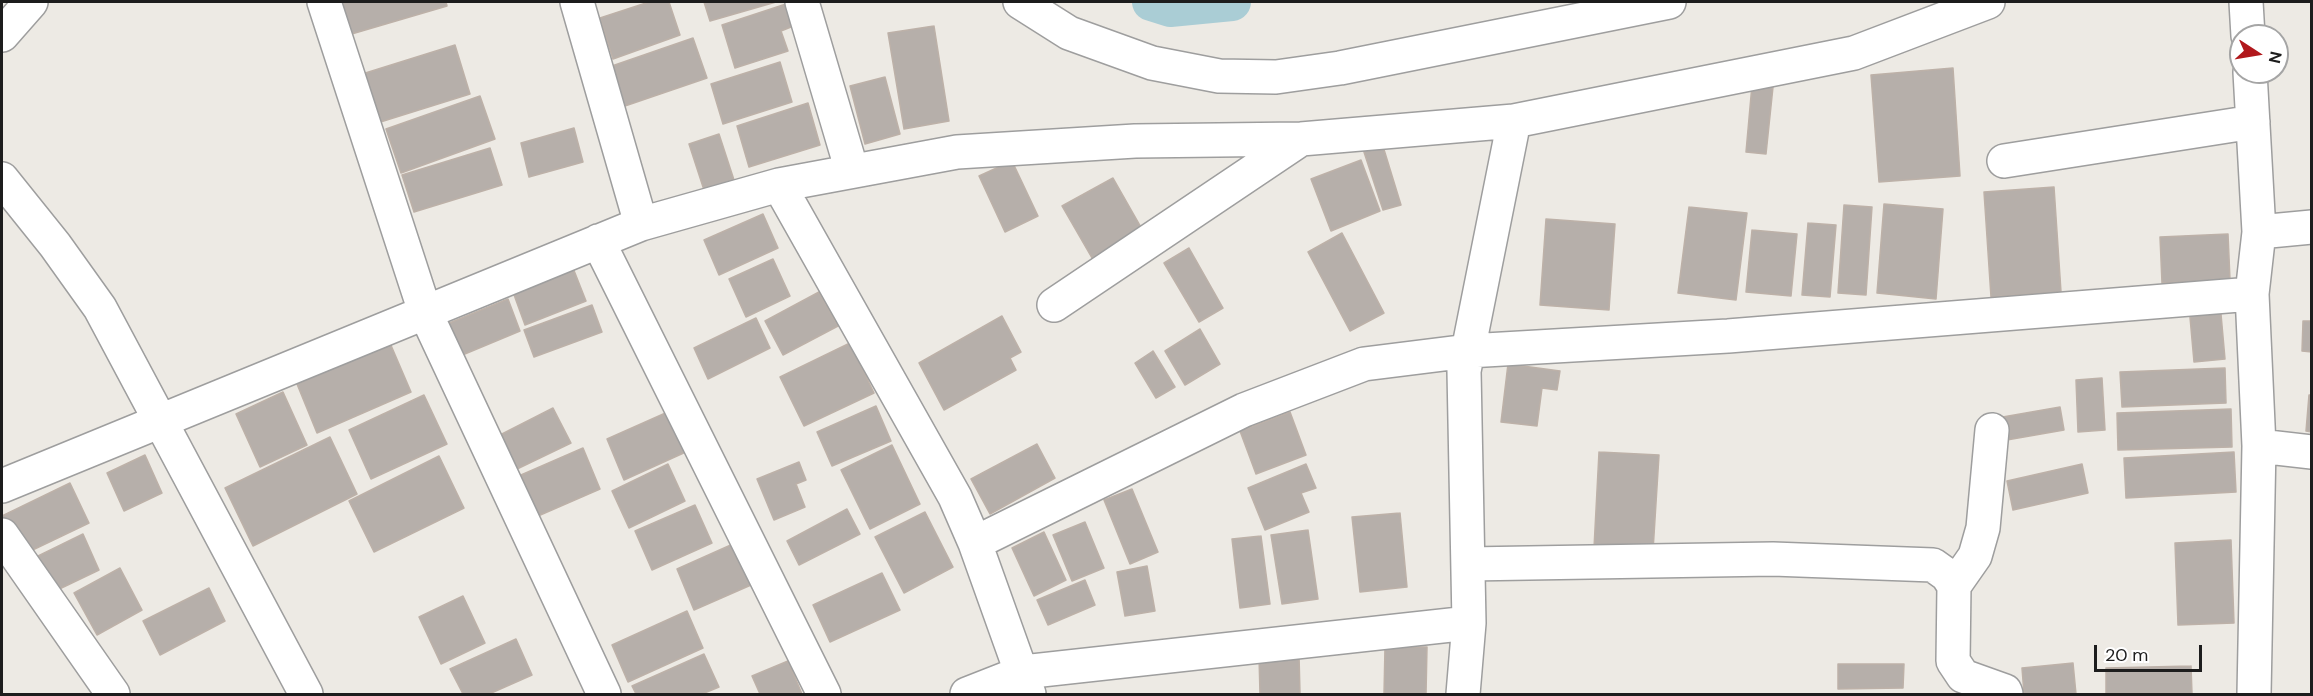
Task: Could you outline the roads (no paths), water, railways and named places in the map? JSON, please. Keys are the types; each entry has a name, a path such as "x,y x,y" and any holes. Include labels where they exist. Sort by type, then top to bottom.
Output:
{"street":[{"path":"2,35 32,2"},
{"path":"324,2 425,312 604,694"},
{"path":"577,2 641,224"},
{"path":"802,2 852,171"},
{"path":"1020,2 1069,33 1152,63 1219,76 1276,77 1340,68 1669,2"},
{"path":"2,486 641,224 779,184 957,152 1135,141 1301,139 1514,121 1854,53 1981,2"},
{"path":"2246,2 2247,24"},
{"path":"2251,84 2259,232 2252,294 2259,447 2254,694"},
{"path":"1463,694 1469,623 1464,371 1514,121"},
{"path":"2004,161 2253,122"},
{"path":"1054,305 1301,139"},
{"path":"2,179 100,308 306,694"},
{"path":"779,184 955,497 975,543 1026,683"},
{"path":"2259,232 2312,227"},
{"path":"598,241 824,694"},
{"path":"975,543 1244,410 1364,364 1468,351 1728,336 2252,294"},
{"path":"1954,586 1975,556 1983,528 1992,430"},
{"path":"2259,447 2312,452"},
{"path":"2,535 113,694"},
{"path":"1468,564 1773,559 1933,565 1947,575 1954,586 1953,661 1963,676 2005,691 2006,694"},
{"path":"967,694 1026,683 1469,623"}],"waterway":[{"path":"1151,2 1170,8 1232,2"}]}
